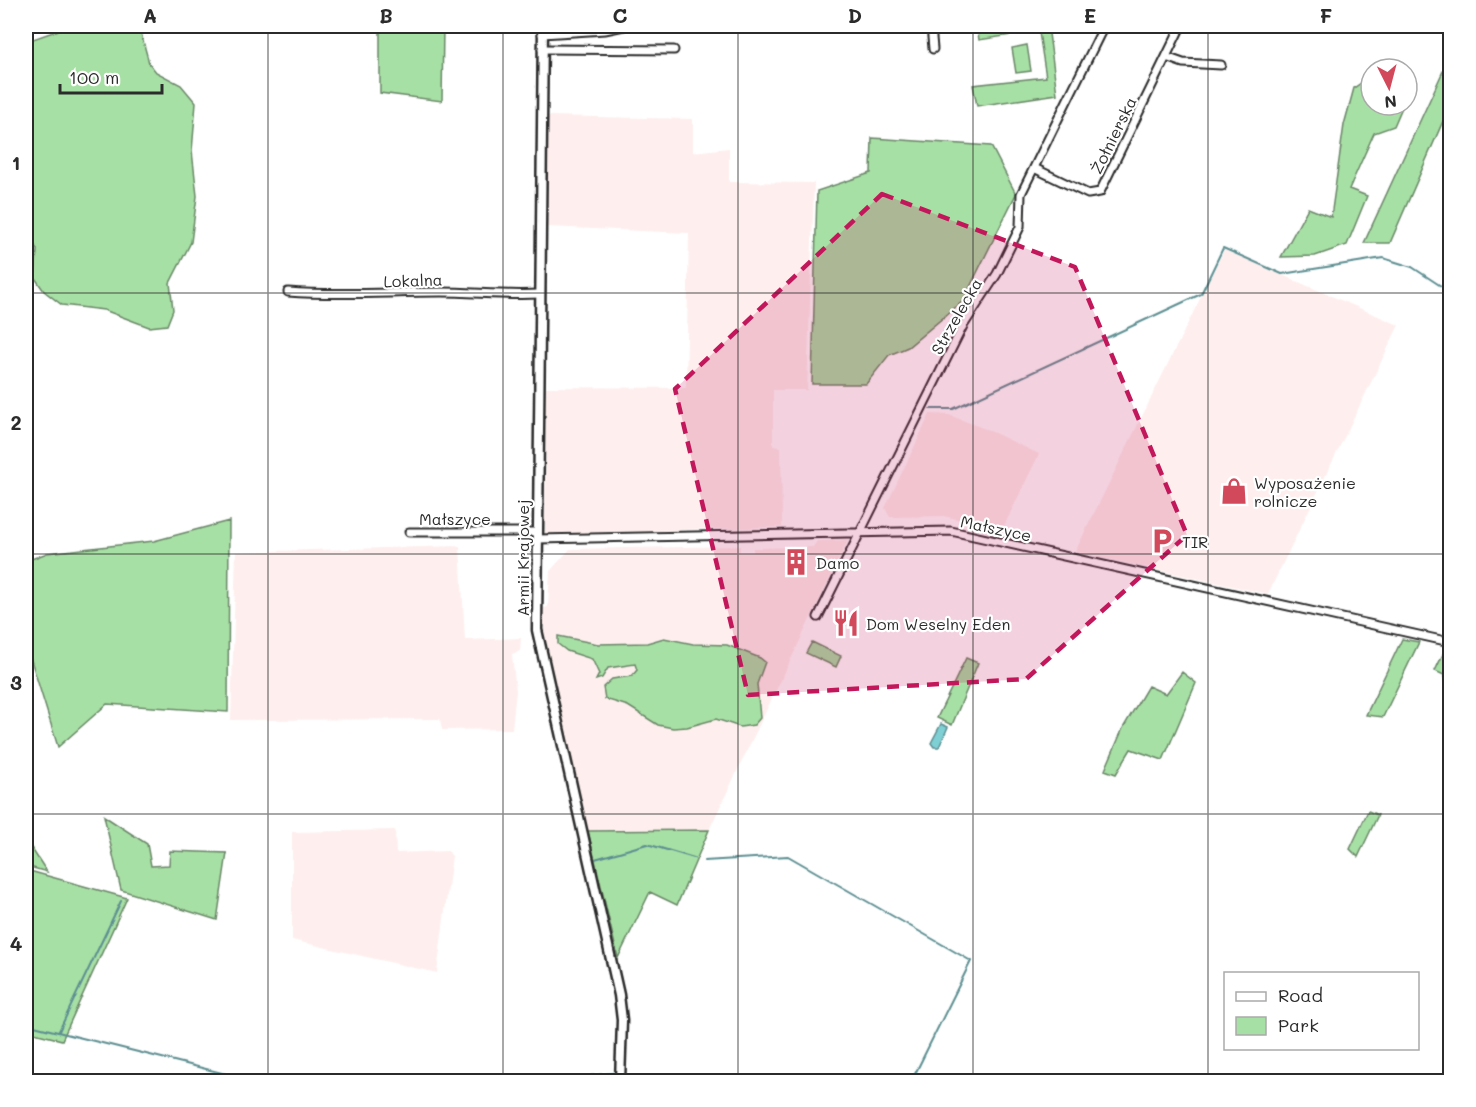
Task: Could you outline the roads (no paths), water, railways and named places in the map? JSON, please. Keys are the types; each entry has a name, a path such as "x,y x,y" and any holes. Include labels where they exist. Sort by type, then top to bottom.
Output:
{"street":[{"path":"542,30 605,30 624,26"},
{"path":"931,26 933,49"},
{"name":"Strzelecka","path":"818,617 963,326 997,274 1020,227 1021,194 1104,26"},
{"name":"Żołnierska","path":"1034,168 1088,194 1100,192 1181,26"},
{"name":"Armii Krajowej","path":"542,30 537,630 619,995 622,1020 620,1077"},
{"path":"542,49 674,50"},
{"path":"1166,57 1183,63 1221,65"},
{"name":"Lokalna","path":"288,292 332,295 438,292 509,296 539,294"},
{"name":"Małszyce","path":"409,532 537,536 951,531 1450,642"}],"water":[{"path":"941,724 948,727 939,747 934,747 931,743"}],"waterway":[{"path":"930,409 953,409 1201,294 1223,248 1282,274 1383,258 1412,267 1450,292"},
{"path":"595,859 647,844 694,858"},
{"path":"704,861 788,856 971,961 911,1082"},
{"path":"59,1031 121,901"},
{"path":"26,1024 258,1082"},
{"path":"543,1082 613,1073"}],"place":[{"name":"Wyposażenie rolnicze","path":"1234,491"},
{"name":"TIR","path":"1162,541"},
{"name":"Damo","path":"796,562"},
{"name":"Dom Weselny Eden","path":"846,623"}]}
